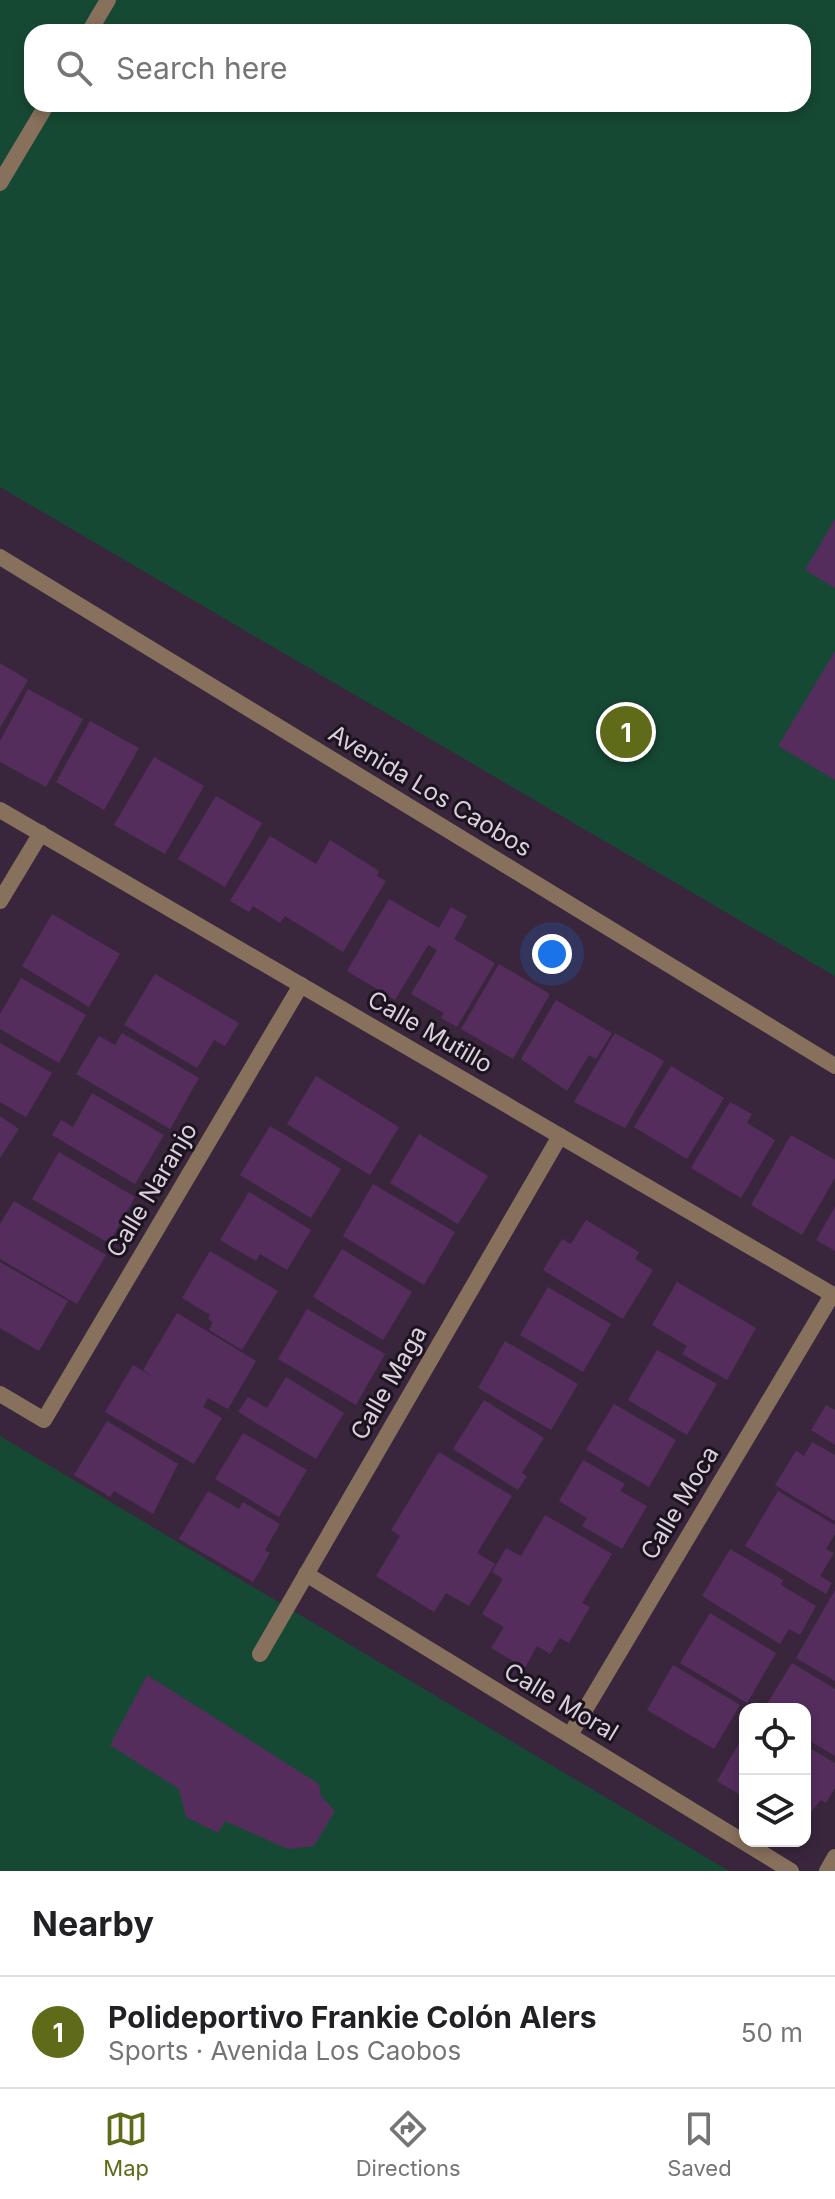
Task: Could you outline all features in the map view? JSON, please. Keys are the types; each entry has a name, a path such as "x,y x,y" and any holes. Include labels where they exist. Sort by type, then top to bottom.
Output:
{"street":[{"path":"94,24 108,0"},
{"path":"0,183 42,112"},
{"name":"Avenida Los Caobos","path":"0,557 835,1066"},
{"name":"Calle Mutillo","path":"0,810 834,1296"},
{"path":"0,901 41,833"},
{"name":"Calle Naranjo","path":"0,1394 44,1420 301,985"},
{"name":"Calle Maga","path":"260,1654 560,1136"},
{"name":"Calle Moca","path":"570,1735 834,1296"},
{"name":"Calle Moral","path":"306,1574 791,1871"},
{"path":"827,1871 835,1857"}],"green space":[{"path":"0,0 835,0 835,976 0,487"},
{"path":"0,1436 729,1871 0,1871"}],"building":[{"path":"835,519 835,588 805,570"},
{"path":"835,651 835,780 778,746"},
{"path":"0,663 28,680 0,728"},
{"path":"28,689 83,719 46,787 0,762 0,741"},
{"path":"90,721 139,748 104,810 56,782"},
{"path":"154,757 204,786 165,854 114,825"},
{"path":"216,796 262,823 225,887 178,859"},
{"path":"270,836 316,864 330,840 379,871 377,876 386,881 343,952 285,916 280,923 253,906 249,912 230,901"},
{"path":"389,899 439,928 451,907 467,916 454,939 495,963 457,1027 441,1018 444,1013 411,994 437,950 428,945 395,1000 347,971"},
{"path":"52,914 120,954 89,1007 22,966"},
{"path":"499,964 550,994 513,1059 461,1029"},
{"path":"155,974 239,1023 225,1046 214,1040 197,1068 124,1025"},
{"path":"21,978 86,1015 59,1063 0,1029 0,1014"},
{"path":"556,1000 612,1033 596,1059 589,1055 567,1091 521,1059"},
{"path":"122,1033 199,1078 170,1129 76,1074 99,1036 115,1045"},
{"path":"615,1033 664,1061 625,1128 574,1102"},
{"path":"0,1043 52,1073 26,1117 0,1102"},
{"path":"671,1066 724,1098 687,1159 634,1127"},
{"path":"316,1076 399,1127 370,1175 287,1124"},
{"path":"92,1093 164,1135 135,1184 52,1135 61,1120 73,1127"},
{"path":"730,1102 752,1114 747,1123 775,1140 741,1198 691,1168"},
{"path":"0,1116 19,1129 0,1158"},
{"path":"270,1126 341,1169 311,1218 240,1175"},
{"path":"419,1134 488,1176 458,1224 390,1183"},
{"path":"791,1135 835,1160 835,1178 802,1235 751,1205"},
{"path":"59,1152 135,1197 109,1243 32,1199"},
{"path":"373,1184 455,1232 424,1285 343,1236"},
{"path":"249,1192 311,1230 287,1270 260,1254 256,1261 220,1240"},
{"path":"14,1201 106,1255 77,1304 0,1259 0,1224"},
{"path":"835,1207 835,1251 816,1240"},
{"path":"586,1220 639,1252 635,1259 653,1270 623,1319 543,1270 562,1239 571,1244"},
{"path":"342,1249 412,1292 383,1340 313,1297"},
{"path":"210,1251 278,1291 242,1350 209,1330 213,1322 208,1319 210,1315 182,1298"},
{"path":"0,1262 68,1301 39,1351 0,1328"},
{"path":"677,1282 756,1328 727,1380 682,1354 687,1346 652,1325"},
{"path":"548,1287 611,1324 583,1372 520,1335"},
{"path":"307,1309 385,1354 356,1405 278,1359"},
{"path":"177,1313 256,1361 228,1409 208,1398 203,1407 222,1418 194,1464 105,1412 133,1365 156,1379 143,1370"},
{"path":"505,1341 578,1384 551,1430 478,1388"},
{"path":"657,1350 717,1384 687,1435 628,1400"},
{"path":"286,1377 344,1413 316,1459 238,1412 248,1397 267,1408"},
{"path":"484,1400 544,1438 522,1473 527,1476 518,1490 453,1449"},
{"path":"614,1404 676,1440 649,1487 586,1450"},
{"path":"826,1405 835,1410 835,1445 811,1430"},
{"path":"107,1421 178,1464 153,1514 114,1491 110,1497 74,1475"},
{"path":"243,1433 307,1470 279,1517 215,1479"},
{"path":"812,1442 835,1455 835,1521 775,1485 796,1451 804,1456"},
{"path":"439,1452 512,1496 477,1553 495,1564 469,1606 446,1593 434,1612 376,1576 400,1536 391,1530"},
{"path":"583,1460 625,1484 620,1491 647,1506 622,1549 582,1526 587,1518 559,1501"},
{"path":"208,1491 239,1509 243,1502 280,1524 265,1550 270,1553 253,1582 179,1539"},
{"path":"778,1491 835,1525 835,1534 826,1549 834,1553 820,1576 832,1583 826,1594 745,1546"},
{"path":"545,1515 612,1554 582,1603 590,1607 569,1643 560,1638 550,1654 537,1646 525,1668 491,1648 504,1627 482,1614 503,1579 492,1572 506,1548 521,1556"},
{"path":"730,1549 783,1580 781,1585 816,1606 800,1635 789,1629 780,1644 702,1596"},
{"path":"835,1590 835,1681 796,1658"},
{"path":"710,1613 776,1653 747,1703 680,1663"},
{"path":"792,1663 835,1689 835,1756 811,1742 811,1703 768,1703"},
{"path":"673,1665 739,1704 714,1749 647,1710"},
{"path":"147,1675 319,1784 321,1796 335,1811 314,1846 288,1849 225,1821 218,1833 186,1817 179,1789 110,1745"},
{"path":"739,1743 739,1794 717,1781"},
{"path":"811,1749 835,1763 835,1788 826,1803 821,1800 811,1812"}],"place":[{"name":"Polideportivo Frankie Colón Alers","path":"626,732"}]}
